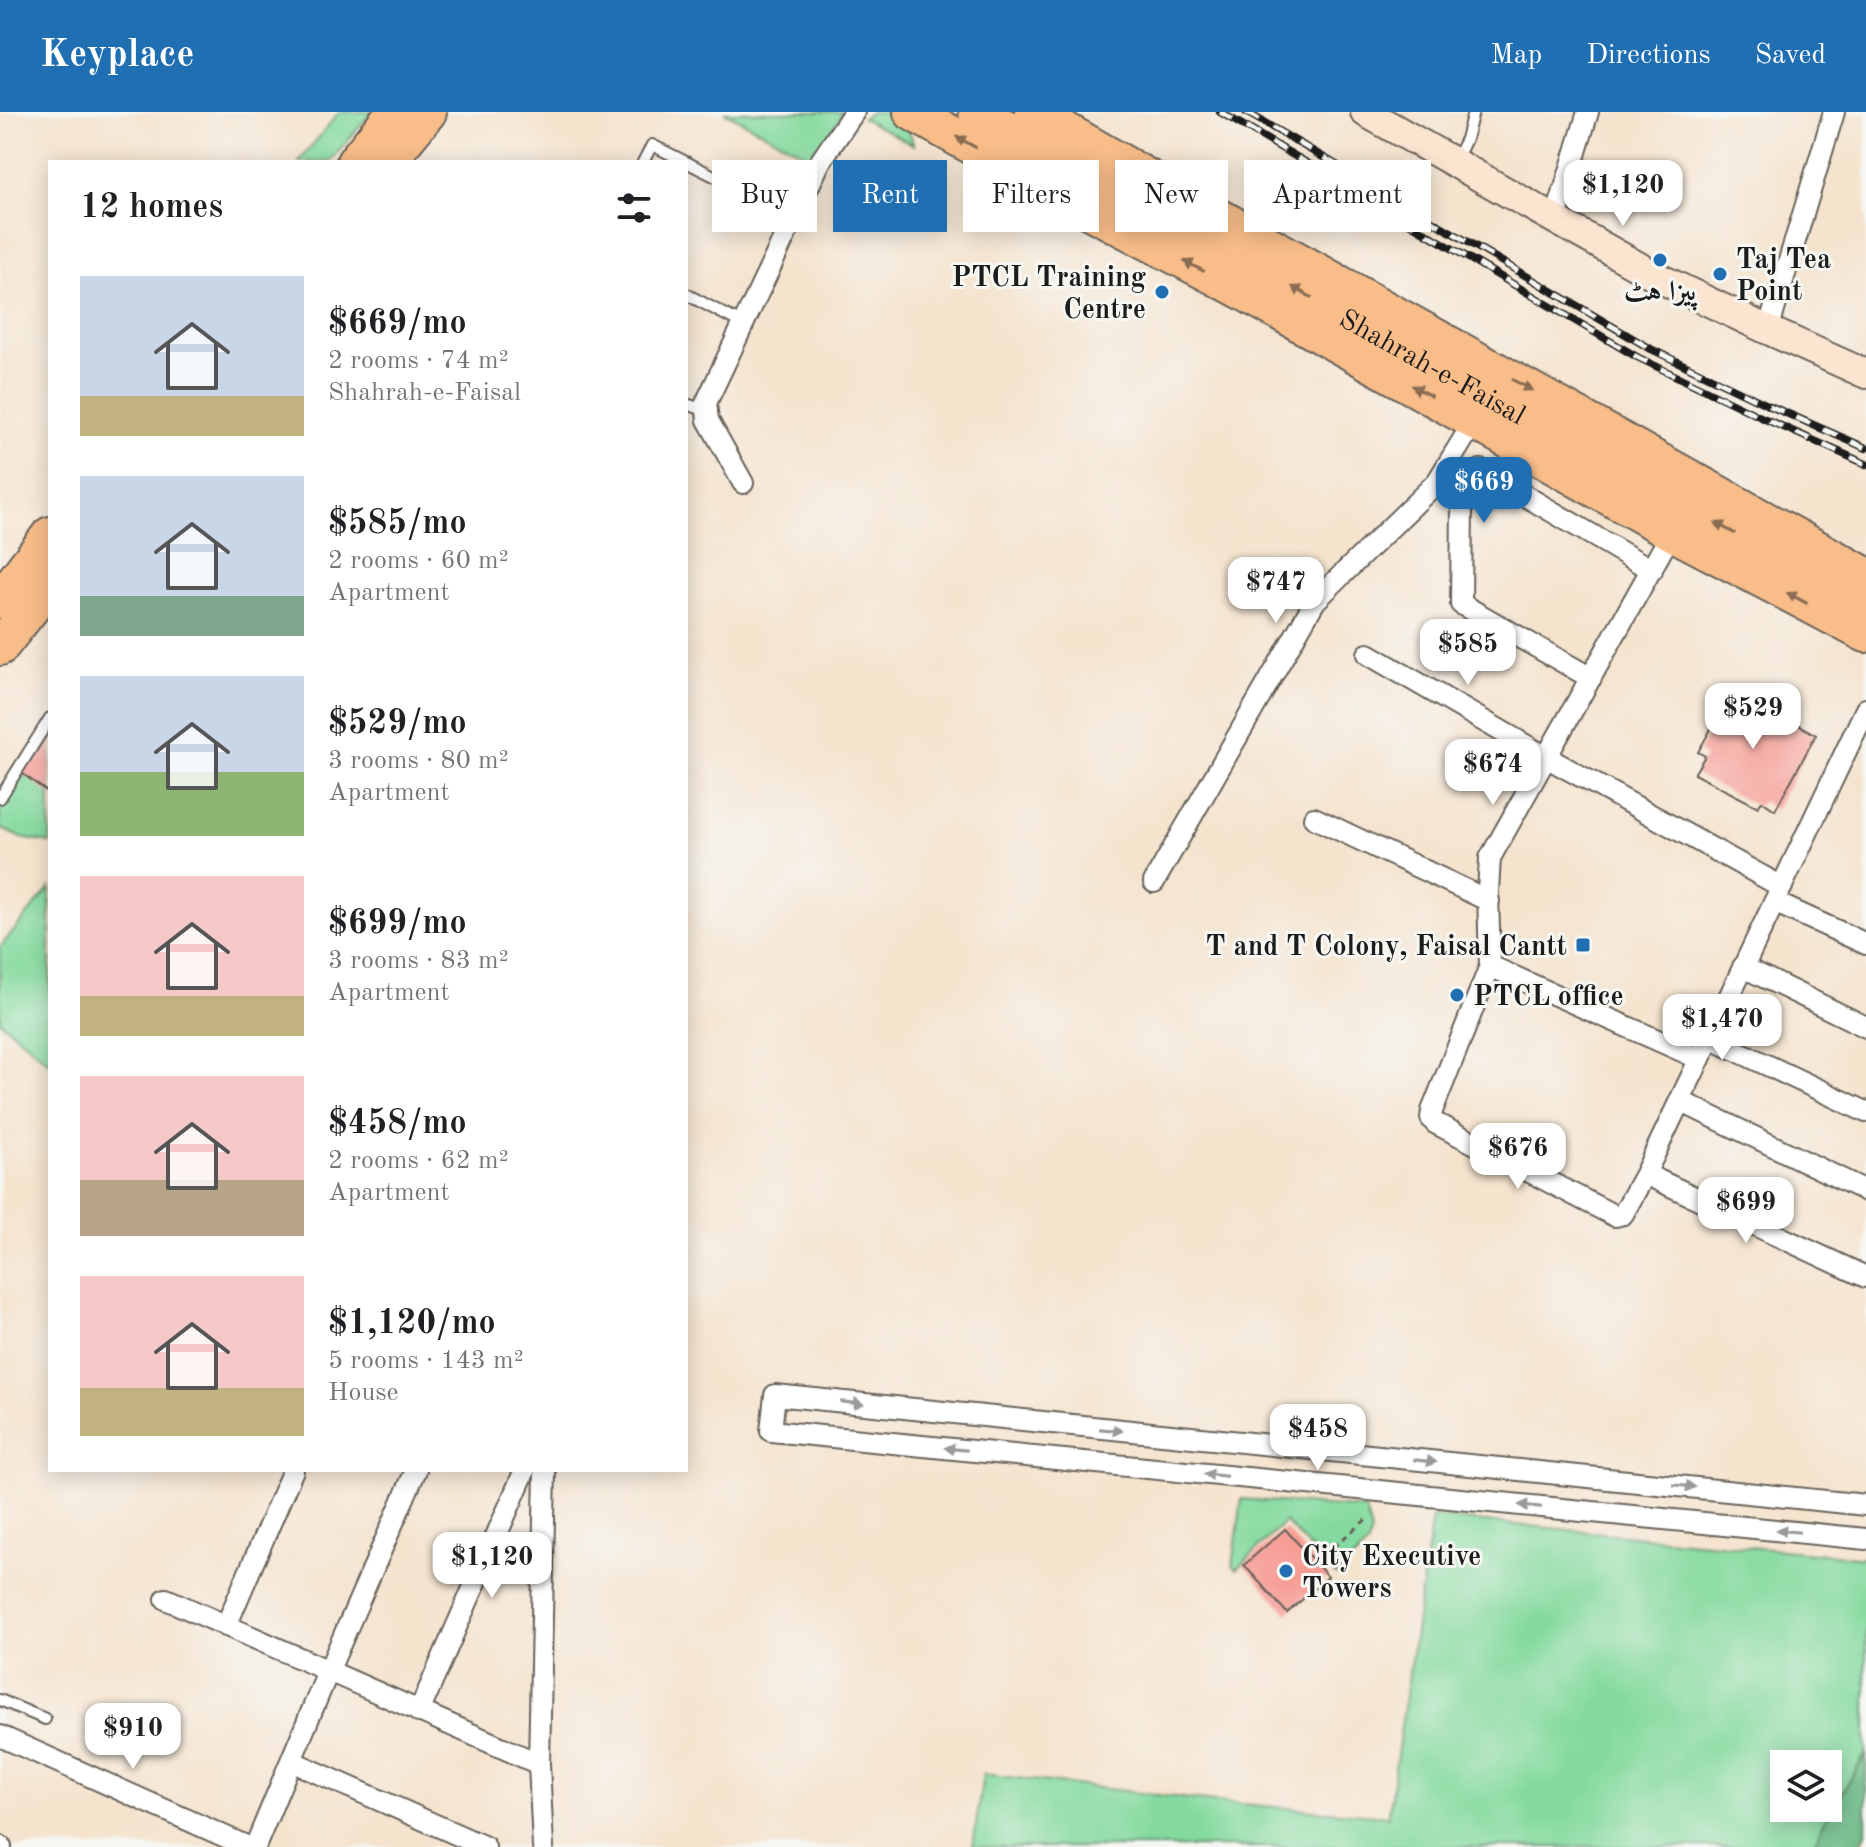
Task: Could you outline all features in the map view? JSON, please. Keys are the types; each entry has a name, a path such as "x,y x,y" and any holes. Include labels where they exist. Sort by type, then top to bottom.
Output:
{"highway":[{"path":"357,160 395,112"},
{"path":"389,160 428,112"},
{"path":"912,112 1063,197 1237,288 1672,532 1866,634"},
{"path":"977,112 1115,177"},
{"path":"1033,112 1115,172"},
{"name":"Shahrah-e-Faisal","path":"1208,232 1339,313 1866,607"},
{"name":"Shahrah-e-Faisal","path":"1221,232 1866,576"},
{"path":"0,600 48,538"},
{"path":"0,647 48,587"}],"street":[{"path":"817,168 854,112"},
{"path":"1365,112 1657,277 1866,374"},
{"path":"1555,221 1588,112"},
{"path":"1768,330 1834,112"},
{"path":"743,483 708,420 696,407 709,395 786,232"},
{"path":"1154,882 1315,601 1437,482 1475,420"},
{"path":"1591,678 1461,604 1462,501 1481,470 1652,570"},
{"path":"1672,532 1490,858 1490,966 1432,1111 1431,1118 1435,1123 1615,1216 1623,1214 1645,1174 1866,709"},
{"path":"1368,654 1866,944"},
{"path":"1314,818 1489,901"},
{"path":"1490,966 1700,1059"},
{"path":"1743,967 1866,1027"},
{"path":"1710,1038 1866,1112"},
{"path":"1680,1101 1866,1191"},
{"path":"1645,1174 1866,1277"},
{"path":"1866,1505 775,1395 771,1431 1866,1539"},
{"path":"1042,1457 1045,1424"},
{"path":"226,1626 292,1472"},
{"path":"255,1847 415,1472"},
{"path":"419,1712 524,1472"},
{"path":"543,1847 539,1764 545,1472"},
{"path":"1622,1515 1625,1480"},
{"path":"166,1599 539,1764"},
{"path":"0,1736 248,1847"},
{"path":"291,1761 485,1847"}],"lane":[{"path":"1454,163 1466,139 1473,112"},
{"path":"644,160 652,145 682,160"},
{"path":"688,163 712,175"},
{"path":"688,295 743,324"},
{"path":"0,798 48,721"},
{"path":"0,1700 45,1719"}],"path":[{"path":"1315,1562 1368,1518"}],"green space":[{"path":"339,112 372,112 332,160 301,160"},
{"path":"724,112 843,112 815,159"},
{"path":"871,112 892,112 905,119 914,145 862,118"},
{"path":"48,733 48,843 21,838 0,828 0,797"},
{"path":"48,890 48,1061 0,1021 0,947"},
{"path":"1242,1499 1365,1509 1371,1531 1368,1545 1336,1575 1285,1522 1237,1569 1233,1565"},
{"path":"1432,1517 1866,1558 1866,1754 1842,1793 1842,1750 1770,1750 1770,1822 1824,1822 1813,1847 973,1847 983,1774 1215,1802 1388,1816"},
{"path":"1866,1754 1866,1833 1859,1847 1813,1847 1824,1822 1842,1822 1842,1793"}],"building":[{"path":"1734,688 1816,735 1775,810 1762,801 1758,807 1694,774 1705,756 1698,752"},
{"path":"48,733 48,793 19,771"},
{"name":"City Executive Towers","path":"1285,1529 1328,1577 1287,1613 1244,1565"}],"railway":[{"path":"1220,112 1637,357 1866,464"},
{"path":"1246,112 1651,349 1866,448"}],"place":[{"name":"پیزا ہٹ","path":"1660,260"},
{"name":"Taj Tea Point","path":"1720,274"},
{"name":"PTCL Training Centre","path":"1162,292"},
{"name":"T and T Colony, Faisal Cantt","path":"1583,945"},
{"name":"PTCL office","path":"1457,995"},
{"name":"City Executive Towers","path":"1286,1571"}]}
